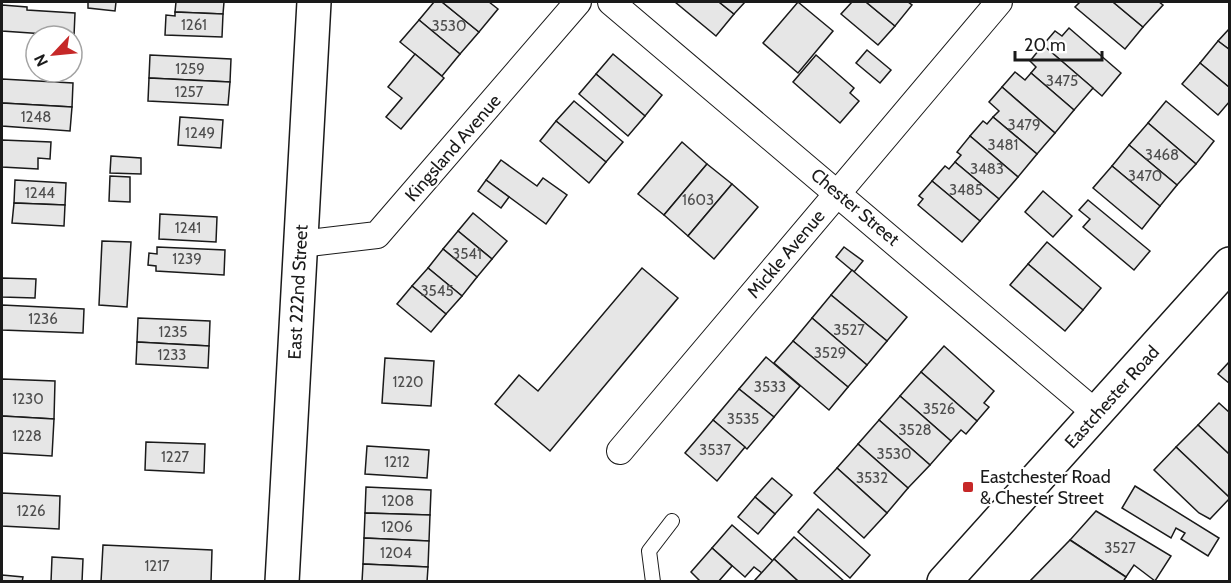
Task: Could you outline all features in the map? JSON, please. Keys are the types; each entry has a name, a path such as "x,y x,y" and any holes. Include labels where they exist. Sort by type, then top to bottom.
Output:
{"street":[{"name":"East 222nd Street","path":"282,582 314,2"},
{"name":"Kingsland Avenue","path":"301,244 377,235 578,2"},
{"name":"Chester Street","path":"611,2 838,192 1097,414"},
{"name":"Mickle Avenue","path":"620,451 999,2"},
{"name":"Eastchester Road","path":"944,582 1230,264"}],"lane":[{"path":"653,582 649,551 672,521"}],"building":[{"path":"88,2 116,2 115,11 88,8"},
{"path":"176,2 224,2 223,14 175,12"},
{"path":"434,2 442,2 479,32 460,54 419,20"},
{"path":"442,2 489,2 498,9 479,32"},
{"path":"675,2 719,2 734,14 716,36"},
{"path":"719,2 745,2 734,14"},
{"path":"798,2 833,31 798,73 763,43"},
{"path":"852,2 866,2 895,26 878,45 841,14"},
{"path":"866,2 908,2 912,5 895,26"},
{"path":"1080,2 1113,2 1143,27 1125,49 1075,7"},
{"path":"1113,2 1159,2 1163,5 1143,27"},
{"path":"2,5 27,7 27,10 75,13 75,24 24,24 24,33 2,31"},
{"path":"175,12 223,14 222,37 165,35 166,15 175,16"},
{"path":"419,20 460,54 442,76 400,42"},
{"path":"1069,28 1121,73 1102,96 1043,45 1055,31 1062,36"},
{"path":"1230,28 1230,50 1218,41"},
{"path":"1218,41 1230,50 1230,88 1200,63"},
{"path":"1043,45 1093,88 1074,110 1031,73 1036,67 1030,61"},
{"path":"867,50 891,70 880,83 856,63"},
{"path":"415,54 444,78 401,129 386,117 402,98 388,87"},
{"path":"613,54 662,95 645,116 596,74"},
{"path":"150,55 231,59 230,82 149,78"},
{"path":"816,55 854,88 850,93 859,101 840,123 793,82"},
{"path":"1200,63 1230,88 1230,101 1218,115 1182,84"},
{"path":"1015,72 1025,80 1031,73 1074,110 1055,133 1002,87"},
{"path":"596,74 645,116 628,136 579,94"},
{"path":"149,78 230,82 228,105 148,101"},
{"path":"2,79 24,80 24,84 73,84 72,107 2,103"},
{"path":"1002,87 1055,133 1037,154 993,117 999,111 989,102"},
{"path":"574,101 623,142 606,162 556,121"},
{"path":"1166,101 1214,141 1196,164 1148,123"},
{"path":"2,103 72,107 70,131 2,126"},
{"path":"180,117 223,120 221,148 178,145"},
{"path":"993,117 1037,154 1018,177 970,136 983,121 987,124"},
{"path":"556,121 606,162 589,183 540,141"},
{"path":"1148,123 1196,164 1177,185 1129,145"},
{"path":"970,136 1018,177 999,199 955,162 961,155 957,152"},
{"path":"2,140 51,142 50,159 38,158 38,169 2,167"},
{"path":"682,142 707,164 664,215 638,194"},
{"path":"1129,145 1177,185 1160,206 1112,166"},
{"path":"111,156 141,158 141,174 110,173"},
{"path":"501,160 537,186 543,178 567,195 546,224 486,180"},
{"path":"955,162 999,199 980,221 932,181 945,166 949,169"},
{"path":"707,164 732,184 688,236 664,215"},
{"path":"1112,166 1160,206 1142,229 1093,188"},
{"path":"110,176 130,177 130,202 109,201"},
{"path":"15,180 66,183 65,205 14,203"},
{"path":"486,180 509,197 501,208 478,191"},
{"path":"932,181 980,221 962,242 918,205 923,199 919,196"},
{"path":"732,184 758,207 714,259 688,236"},
{"path":"1043,191 1072,216 1053,237 1025,212"},
{"path":"1088,200 1150,251 1134,270 1083,227 1090,219 1079,210"},
{"path":"14,203 65,205 64,226 12,223"},
{"path":"473,213 507,241 492,259 458,231"},
{"path":"160,214 217,217 216,242 159,239"},
{"path":"458,231 492,259 477,277 443,249"},
{"path":"102,241 131,242 127,307 99,305"},
{"path":"1047,242 1101,288 1083,310 1028,264"},
{"path":"157,247 225,250 224,275 156,271 156,266 148,265 149,253 157,254"},
{"path":"844,247 863,261 854,272 836,257"},
{"path":"443,249 477,277 462,296 428,268"},
{"path":"1028,264 1083,310 1065,331 1010,285"},
{"path":"428,268 462,296 446,314 412,286"},
{"path":"642,268 678,298 550,451 495,404 519,375 538,391"},
{"path":"852,270 907,317 887,341 831,295"},
{"path":"2,278 36,279 35,298 2,297"},
{"path":"412,286 446,314 431,332 397,304"},
{"path":"831,295 887,341 867,365 812,318"},
{"path":"2,305 84,309 83,333 2,330"},
{"path":"138,318 210,321 209,346 137,342"},
{"path":"812,318 867,365 848,387 793,341"},
{"path":"793,341 848,387 829,410 774,363"},
{"path":"137,342 209,346 208,368 136,364"},
{"path":"944,346 994,391 984,403 989,407 977,421 921,372"},
{"path":"766,357 800,386 774,417 739,389"},
{"path":"385,358 434,361 431,406 382,403"},
{"path":"1230,361 1230,384 1218,374"},
{"path":"921,372 977,421 966,434 961,430 951,441 900,396"},
{"path":"2,379 55,381 54,419 2,416"},
{"path":"739,389 774,417 747,449 713,420"},
{"path":"900,396 951,441 930,465 879,420"},
{"path":"1219,403 1230,413 1230,455 1198,425"},
{"path":"2,416 54,419 52,456 2,453"},
{"path":"713,420 745,447 717,481 685,453"},
{"path":"879,420 930,465 908,488 858,444"},
{"path":"1198,425 1230,455 1230,498 1176,447"},
{"path":"146,442 205,444 204,473 145,470"},
{"path":"858,444 908,488 887,513 837,468"},
{"path":"367,446 429,450 427,478 365,474"},
{"path":"1176,447 1230,498 1210,519 1199,513 1154,470"},
{"path":"837,468 887,513 864,538 814,493"},
{"path":"772,478 792,495 775,514 755,497"},
{"path":"1135,486 1219,538 1208,556 1181,539 1185,533 1176,528 1171,538 1122,508"},
{"path":"366,487 431,490 430,515 365,513"},
{"path":"2,493 60,496 59,529 2,526"},
{"path":"755,497 775,514 758,534 738,517"},
{"path":"818,509 870,555 850,578 798,532"},
{"path":"1096,511 1171,556 1155,581 1134,565 1126,577 1070,540"},
{"path":"365,513 430,515 429,541 364,538"},
{"path":"732,525 773,561 762,573 754,567 745,577 712,548"},
{"path":"794,537 845,582 799,582 774,559"},
{"path":"364,538 429,541 428,567 363,564"},
{"path":"1070,540 1126,577 1123,582 1034,582 1031,580"},
{"path":"103,545 212,550 211,582 101,582"},
{"path":"712,548 732,566 718,582 701,582 691,572"},
{"path":"52,557 83,559 82,582 51,582"},
{"path":"774,559 799,582 757,582 755,580"},
{"path":"363,564 428,567 427,582 362,582"},
{"path":"2,575 23,577 22,582 2,582"}],"place":[{"name":"Eastchester Road & Chester Street","path":"968,487"}]}
